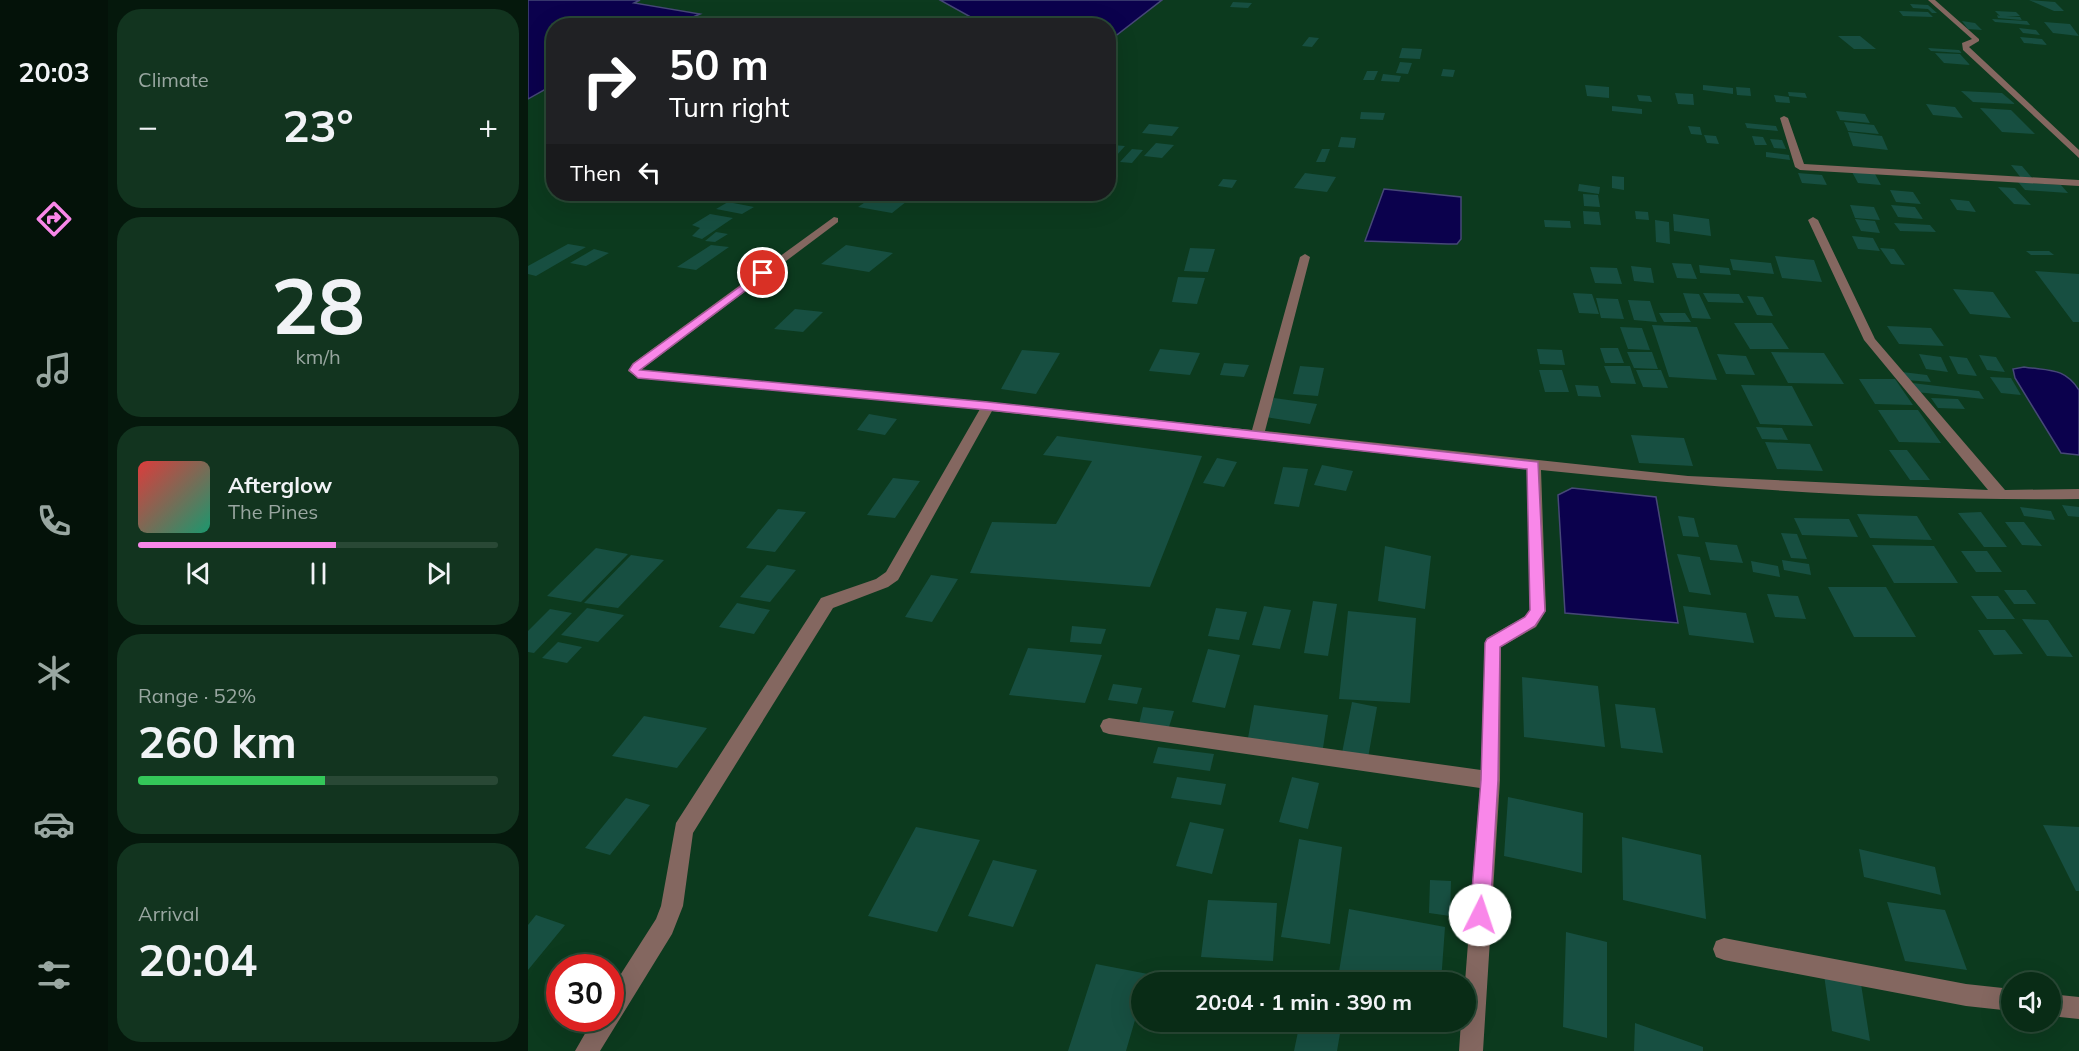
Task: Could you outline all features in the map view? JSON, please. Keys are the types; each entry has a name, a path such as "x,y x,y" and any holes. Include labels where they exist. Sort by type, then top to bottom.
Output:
{"street":[{"path":"1931,0 1977,40 1965,45 1966,48 2079,155"},
{"path":"1784,118 1800,167 2079,183"},
{"path":"834,220 634,370 638,374 988,406 1711,483 1881,492 2079,494"},
{"path":"1813,220 1870,340 2001,495"},
{"path":"1257,435 1305,257"},
{"path":"624,990 664,926 672,906 683,830 826,603 882,584 892,576 988,406"},
{"path":"1471,1051 1490,780 1492,643 1530,622 1538,611 1534,465"},
{"path":"1109,726 1490,780"},
{"path":"1724,949 1966,995 2001,999"},
{"path":"2061,1006 2079,1008"},
{"path":"586,1051 598,1032"}],"shaded area":[{"path":"528,0 640,0 634,3 700,14 691,18 546,18 546,89 528,99"},
{"path":"940,0 1162,0 1116,36 1116,18 972,18"},
{"path":"1384,189 1461,197 1461,239 1457,244 1365,241"},
{"path":"2024,367 2055,371 2068,377 2079,390 2079,455 2061,453 2015,378 2013,369"},
{"path":"1572,488 1656,497 1678,623 1565,613 1558,495"}],"building":[{"path":"2029,0 2055,2 2064,11 2054,11"},
{"path":"1233,2 1252,3 1248,8 1230,7"},
{"path":"1910,4 1928,5 1937,13 1932,13 1928,9 1913,8"},
{"path":"1899,11 1928,12 1933,17 1903,16"},
{"path":"1995,11 2016,12 2020,16 2006,16 2020,17 2022,20 1998,18 1997,15 2000,16"},
{"path":"1992,19 2027,21 2030,25 1995,22"},
{"path":"1962,21 1975,23 1982,30 1968,29"},
{"path":"2044,22 2070,24 2079,36 2053,33"},
{"path":"2019,28 2036,30 2040,35 2023,33"},
{"path":"1838,36 1860,36 1876,49 1854,49"},
{"path":"1309,37 1319,38 1312,47 1302,46"},
{"path":"2020,37 2042,39 2047,45 2024,43"},
{"path":"1402,48 1422,49 1420,59 1399,58"},
{"path":"1928,48 1959,50 1962,53 1931,51"},
{"path":"1935,53 1960,54 1970,65 1944,63"},
{"path":"1400,62 1412,63 1408,74 1396,73"},
{"path":"1443,69 1455,70 1453,77 1441,76"},
{"path":"1367,71 1378,71 1374,80 1363,80"},
{"path":"1383,74 1401,76 1399,82 1381,81"},
{"path":"1585,85 1609,87 1609,98 1587,96"},
{"path":"1703,85 1733,88 1733,94 1703,90"},
{"path":"1736,87 1750,88 1751,96 1737,95"},
{"path":"1961,91 2002,93 2015,104 1973,102"},
{"path":"1788,92 1805,93 1807,98 1789,96"},
{"path":"1675,93 1693,94 1694,105 1678,104"},
{"path":"1637,95 1650,96 1652,102 1639,101"},
{"path":"1774,95 1789,97 1790,103 1776,102"},
{"path":"1926,104 1955,107 1963,118 1933,115"},
{"path":"1612,106 1642,109 1642,114 1612,111"},
{"path":"1980,108 2011,110 2035,134 2002,132"},
{"path":"1836,111 1865,114 1870,123 1840,120"},
{"path":"1361,112 1385,113 1383,120 1360,119"},
{"path":"1844,122 1874,125 1879,134 1848,131"},
{"path":"1745,123 1776,126 1778,131 1747,128"},
{"path":"1149,124 1179,127 1172,136 1142,133"},
{"path":"1688,126 1700,127 1702,135 1691,134"},
{"path":"1848,132 1882,136 1888,150 1853,146"},
{"path":"1704,135 1716,136 1719,144 1707,143"},
{"path":"1752,136 1763,137 1767,145 1755,145"},
{"path":"1341,137 1356,138 1354,148 1338,147"},
{"path":"1770,139 1782,140 1786,149 1774,148"},
{"path":"1156,143 1174,145 1162,158 1144,156"},
{"path":"1116,145 1125,146 1116,156"},
{"path":"1132,149 1143,150 1132,163 1120,162"},
{"path":"1322,149 1330,149 1325,162 1316,162"},
{"path":"1766,152 1789,155 1790,160 1766,157"},
{"path":"2011,165 2022,166 2033,179 2021,178"},
{"path":"1852,172 1875,174 1881,185 1858,183"},
{"path":"1305,173 1336,177 1327,192 1294,188"},
{"path":"1798,173 1822,175 1827,185 1802,183"},
{"path":"1612,176 1624,177 1624,190 1612,188"},
{"path":"1223,179 1237,180 1232,188 1218,186"},
{"path":"2018,182 2061,185 2068,193 2025,190"},
{"path":"1579,184 1600,187 1599,194 1578,191"},
{"path":"1998,187 2015,188 2031,205 2014,204"},
{"path":"1890,190 1913,192 1921,204 1896,202"},
{"path":"1583,194 1598,195 1600,207 1584,206"},
{"path":"1950,199 1969,201 1976,212 1957,210"},
{"path":"867,201 907,201 892,213 858,207"},
{"path":"728,202 754,207 742,214 716,209"},
{"path":"1850,205 1874,207 1880,220 1855,218"},
{"path":"1891,205 1915,207 1923,219 1898,217"},
{"path":"1583,211 1599,212 1601,225 1584,224"},
{"path":"1635,211 1648,212 1649,220 1636,219"},
{"path":"710,214 733,218 702,239 692,236 700,228 692,225"},
{"path":"1673,214 1709,219 1711,236 1674,231"},
{"path":"1855,219 1875,221 1880,233 1861,231"},
{"path":"1544,220 1570,221 1571,228 1545,227"},
{"path":"1655,220 1669,222 1670,244 1656,242"},
{"path":"1894,223 1930,225 1936,232 1900,231"},
{"path":"716,232 728,234 715,242 705,241"},
{"path":"1852,236 1873,238 1880,251 1858,249"},
{"path":"568,244 586,247 536,276 528,274 528,266"},
{"path":"711,245 729,247 696,270 677,267"},
{"path":"846,245 893,253 869,272 821,264"},
{"path":"1190,248 1215,249 1208,272 1184,271"},
{"path":"1880,248 1894,249 1905,265 1891,264"},
{"path":"594,249 609,253 586,266 570,263"},
{"path":"2026,251 2049,251 2054,255 2031,255"},
{"path":"1775,256 1814,260 1822,282 1782,278"},
{"path":"1730,259 1771,263 1774,274 1733,270"},
{"path":"1672,263 1691,264 1697,279 1677,278"},
{"path":"1699,265 1729,268 1731,275 1700,273"},
{"path":"1631,266 1651,268 1654,283 1634,281"},
{"path":"1590,267 1617,268 1622,284 1595,283"},
{"path":"2035,271 2079,274 2079,322 2073,322"},
{"path":"1178,277 1205,278 1197,304 1172,302"},
{"path":"1953,289 1993,292 2011,318 1970,314"},
{"path":"1573,293 1592,294 1599,314 1579,313"},
{"path":"1683,293 1699,294 1711,319 1692,318"},
{"path":"1703,293 1739,294 1744,303 1708,302"},
{"path":"1747,296 1763,297 1773,316 1757,315"},
{"path":"1596,298 1618,299 1624,319 1601,318"},
{"path":"1628,300 1650,301 1657,322 1634,320"},
{"path":"795,309 823,312 803,332 774,329"},
{"path":"1659,313 1685,313 1691,322 1664,322"},
{"path":"1734,323 1772,323 1789,349 1750,349"},
{"path":"1652,325 1697,327 1717,380 1669,377"},
{"path":"1887,326 1931,328 1944,346 1899,344"},
{"path":"1620,327 1642,328 1650,350 1628,349"},
{"path":"1600,348 1618,348 1624,363 1605,363"},
{"path":"1160,349 1200,353 1190,375 1149,371"},
{"path":"1537,349 1562,350 1565,365 1540,364"},
{"path":"1022,350 1060,353 1036,394 1001,389"},
{"path":"1627,352 1652,352 1658,369 1634,368"},
{"path":"1771,352 1824,353 1844,384 1788,383"},
{"path":"1717,354 1746,356 1755,375 1726,374"},
{"path":"1919,354 1941,357 1948,372 1926,369"},
{"path":"1979,355 1996,357 2005,372 1987,370"},
{"path":"1949,356 1967,358 1977,376 1958,374"},
{"path":"1224,363 1249,365 1244,377 1220,375"},
{"path":"1300,366 1324,368 1318,396 1293,394"},
{"path":"1604,366 1630,366 1636,384 1611,383"},
{"path":"1539,370 1562,370 1569,392 1545,392"},
{"path":"1636,370 1661,370 1668,388 1643,387"},
{"path":"1902,372 1927,375 1931,382 1906,380"},
{"path":"1990,377 2011,378 2021,395 2001,393"},
{"path":"1859,379 1895,379 1913,405 1875,404"},
{"path":"1912,383 1979,391 1984,399 1916,392"},
{"path":"1575,385 1598,386 1601,397 1578,396"},
{"path":"1741,385 1792,386 1813,426 1760,424"},
{"path":"1274,398 1317,404 1310,424 1266,417"},
{"path":"1931,398 1958,399 1965,409 1938,408"},
{"path":"1878,410 1918,410 1941,443 1899,442"},
{"path":"869,414 897,419 885,435 857,430"},
{"path":"1756,427 1782,428 1788,440 1762,439"},
{"path":"1631,435 1684,438 1693,466 1639,463"},
{"path":"1057,436 1202,456 1150,587 970,573 992,522 1056,524 1092,461 1043,455"},
{"path":"1765,442 1810,444 1823,471 1777,469"},
{"path":"1889,450 1907,450 1930,480 1910,480"},
{"path":"1217,458 1237,462 1224,487 1203,483"},
{"path":"1322,465 1353,471 1346,491 1314,485"},
{"path":"1283,467 1308,469 1299,507 1274,504"},
{"path":"893,478 920,481 895,518 867,515"},
{"path":"2062,505 2079,507 2079,517 2068,516"},
{"path":"2020,507 2051,511 2055,520 2024,516"},
{"path":"778,509 806,512 775,552 746,548"},
{"path":"1981,512 2007,547 1984,547 1958,513"},
{"path":"1857,514 1917,516 1932,540 1870,538"},
{"path":"1678,516 1694,518 1699,537 1683,536"},
{"path":"1794,518 1849,519 1858,537 1802,535"},
{"path":"2005,522 2024,522 2042,546 2022,545"},
{"path":"1781,533 1797,534 1807,559 1791,558"},
{"path":"1705,542 1737,545 1743,563 1710,560"},
{"path":"1872,545 1934,546 1958,583 1894,583"},
{"path":"1385,546 1431,556 1425,609 1378,601"},
{"path":"596,548 628,554 581,602 547,596"},
{"path":"1961,551 1987,551 2002,572 1976,572"},
{"path":"1677,554 1700,557 1711,595 1689,592"},
{"path":"631,555 664,560 618,608 584,603"},
{"path":"1782,560 1809,564 1811,575 1784,570"},
{"path":"1751,561 1778,566 1780,577 1753,572"},
{"path":"767,565 796,570 770,602 740,597"},
{"path":"931,575 958,579 932,622 905,617"},
{"path":"1828,587 1886,587 1916,637 1854,637"},
{"path":"2004,590 2026,590 2036,604 2014,604"},
{"path":"1767,594 1798,596 1806,619 1775,617"},
{"path":"1971,596 1998,596 2015,619 1987,619"},
{"path":"1313,601 1337,604 1328,656 1304,653"},
{"path":"737,603 770,610 754,634 719,627"},
{"path":"1264,606 1291,610 1280,649 1252,645"},
{"path":"1683,606 1746,613 1754,643 1689,635"},
{"path":"587,608 624,615 598,642 561,635"},
{"path":"1216,608 1247,612 1239,640 1208,636"},
{"path":"550,609 572,613 534,653 528,652 528,631"},
{"path":"1348,611 1416,618 1410,703 1339,699"},
{"path":"2022,619 2048,620 2073,657 2047,656"},
{"path":"1072,626 1106,629 1101,644 1070,642"},
{"path":"1978,630 2005,630 2023,654 1994,655"},
{"path":"558,642 582,647 567,663 542,658"},
{"path":"1028,648 1102,655 1085,703 1009,695"},
{"path":"1208,649 1240,655 1225,708 1192,702"},
{"path":"1522,677 1598,686 1605,747 1524,737"},
{"path":"1113,684 1142,688 1137,704 1108,700"},
{"path":"1352,702 1377,707 1368,758 1342,753"},
{"path":"1615,704 1655,708 1663,753 1621,748"},
{"path":"1254,705 1328,715 1323,748 1248,738"},
{"path":"1143,707 1174,711 1169,727 1139,724"},
{"path":"644,716 707,728 677,768 612,756"},
{"path":"1158,747 1214,754 1210,771 1153,763"},
{"path":"1177,777 1226,784 1221,805 1171,798"},
{"path":"1292,777 1319,783 1308,829 1279,822"},
{"path":"1508,797 1583,813 1582,873 1504,856"},
{"path":"626,798 650,805 610,855 585,848"},
{"path":"1190,822 1224,829 1212,874 1176,866"},
{"path":"2043,825 2079,827 2079,891 2076,891"},
{"path":"916,827 980,840 937,932 868,916"},
{"path":"1622,837 1701,855 1706,919 1623,900"},
{"path":"1299,839 1342,847 1330,944 1281,937"},
{"path":"1859,849 1935,867 1941,895 1864,877"},
{"path":"993,860 1037,870 1013,927 968,916"},
{"path":"1430,880 1451,881 1450,916 1429,913"},
{"path":"1208,900 1277,903 1273,961 1201,957"},
{"path":"1887,902 1945,910 1967,970 1905,961"},
{"path":"1349,909 1445,927 1442,972 1339,972"},
{"path":"536,915 565,925 528,970 528,925"},
{"path":"1566,932 1607,942 1607,1038 1563,1027"},
{"path":"1096,964 1138,972 1131,972 1132,1032 1126,1051 1068,1051"},
{"path":"1824,975 1861,984 1870,1041 1832,1031"},
{"path":"1635,1023 1703,1047 1703,1051 1634,1051"},
{"path":"1298,1032 1340,1032 1337,1051 1294,1051"}],"route":[{"path":"763,273 634,370 638,374 988,406 1534,465 1538,611 1530,622 1492,643 1490,780 1480,915"}]}
